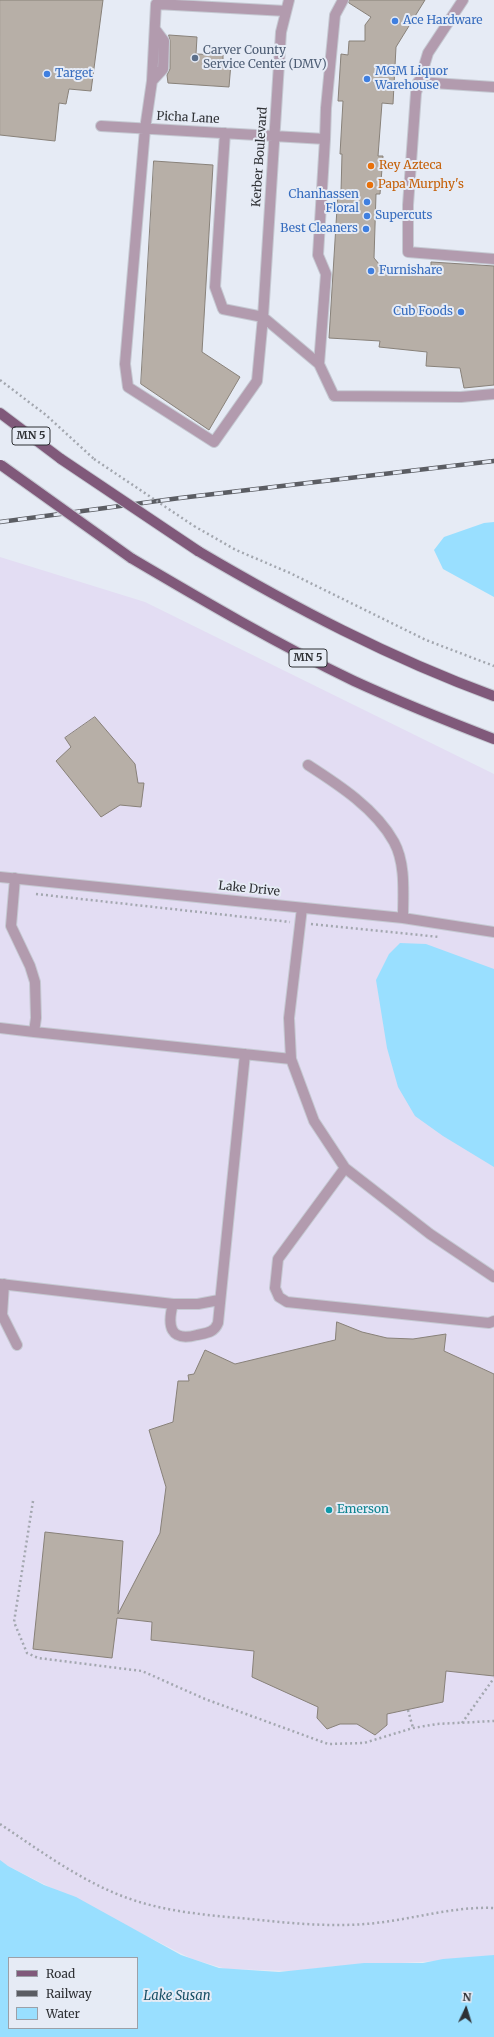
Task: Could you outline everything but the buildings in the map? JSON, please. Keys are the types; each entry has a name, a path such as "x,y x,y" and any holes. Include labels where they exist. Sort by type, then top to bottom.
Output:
{"main road":[{"name":"MN 5","path":"0,412 61,459 198,551 246,579 352,635 400,658 494,696"},
{"name":"MN 5","path":"1,465 131,558 214,607 298,653 397,700 494,739"}],"street":[{"name":"Kerber Boulevard","path":"145,129 125,364 128,387 214,442 257,381 263,317 281,32 289,0"},
{"path":"319,364 326,274 318,255 326,108 335,15 343,0"},
{"path":"462,0 428,53 418,82 408,205 408,252 494,259"},
{"path":"145,129 152,81 156,4 286,11"},
{"path":"418,82 494,87"},
{"name":"Picha Lane","path":"101,126 325,139"},
{"path":"225,133 215,287 222,309 263,317 319,364 334,396 461,397 494,394"},
{"path":"308,765 345,790 377,820 394,843 400,862 403,891 403,918"},
{"name":"Lake Drive","path":"0,877 403,918 494,932"},
{"path":"15,878 11,926 30,966 35,982 36,1018 34,1032"},
{"path":"302,908 289,1018 291,1059 314,1121 345,1168 430,1234 494,1277"},
{"path":"0,1028 291,1059"},
{"path":"173,1304 170,1322 172,1329 180,1337 186,1338 211,1332 218,1324 219,1300 245,1054"},
{"path":"345,1168 278,1259 275,1288 279,1298 287,1302 488,1323 494,1321"},
{"path":"17,1345 2,1315 2,1284 173,1304 198,1304 219,1300"}],"path":[{"path":"0,380 46,415 94,459 194,526 236,550 290,573 426,640 494,666"},
{"path":"14,892 128,906 442,938"},
{"path":"32,1501 14,1622 27,1653 38,1658 142,1671 206,1699 328,1744 364,1744 413,1728 494,1721"},
{"path":"462,1723 494,1678"},
{"path":"408,1710 413,1728"},
{"path":"0,1824 69,1869 104,1888 146,1904 179,1911 273,1921 363,1924 390,1922 453,1910 494,1908"}],"shaded area":[{"path":"0,557 145,602 494,774 494,1958 328,1967 295,1971 226,1969 192,1959 0,1862"}],"water":[{"path":"494,522 494,597 443,569 434,550 444,537 484,523"},
{"path":"400,943 426,944 494,969 494,1167 443,1136 415,1116 398,1087 387,1048 376,980 389,954"},
{"name":"Lake Susan","path":"0,1860 8,1866 44,1885 76,1897 181,1955 219,1968 279,1972 364,1963 423,1963 443,1959 494,1955 494,2037 0,2037"}],"railway":[{"path":"0,522 180,498 494,461"}],"place":[{"name":"Ace Hardware","path":"395,21"},
{"name":"Carver County Service Center (DMV)","path":"195,58"},
{"name":"Target","path":"47,74"},
{"name":"MGM Liquor Warehouse","path":"367,79"},
{"name":"Rey Azteca","path":"371,166"},
{"name":"Papa Murphy's","path":"370,185"},
{"name":"Chanhassen Floral","path":"367,202"},
{"name":"Supercuts","path":"367,216"},
{"name":"Best Cleaners","path":"366,229"},
{"name":"Furnishare","path":"371,271"},
{"name":"Cub Foods","path":"461,312"},
{"name":"Emerson","path":"329,1510"}]}
